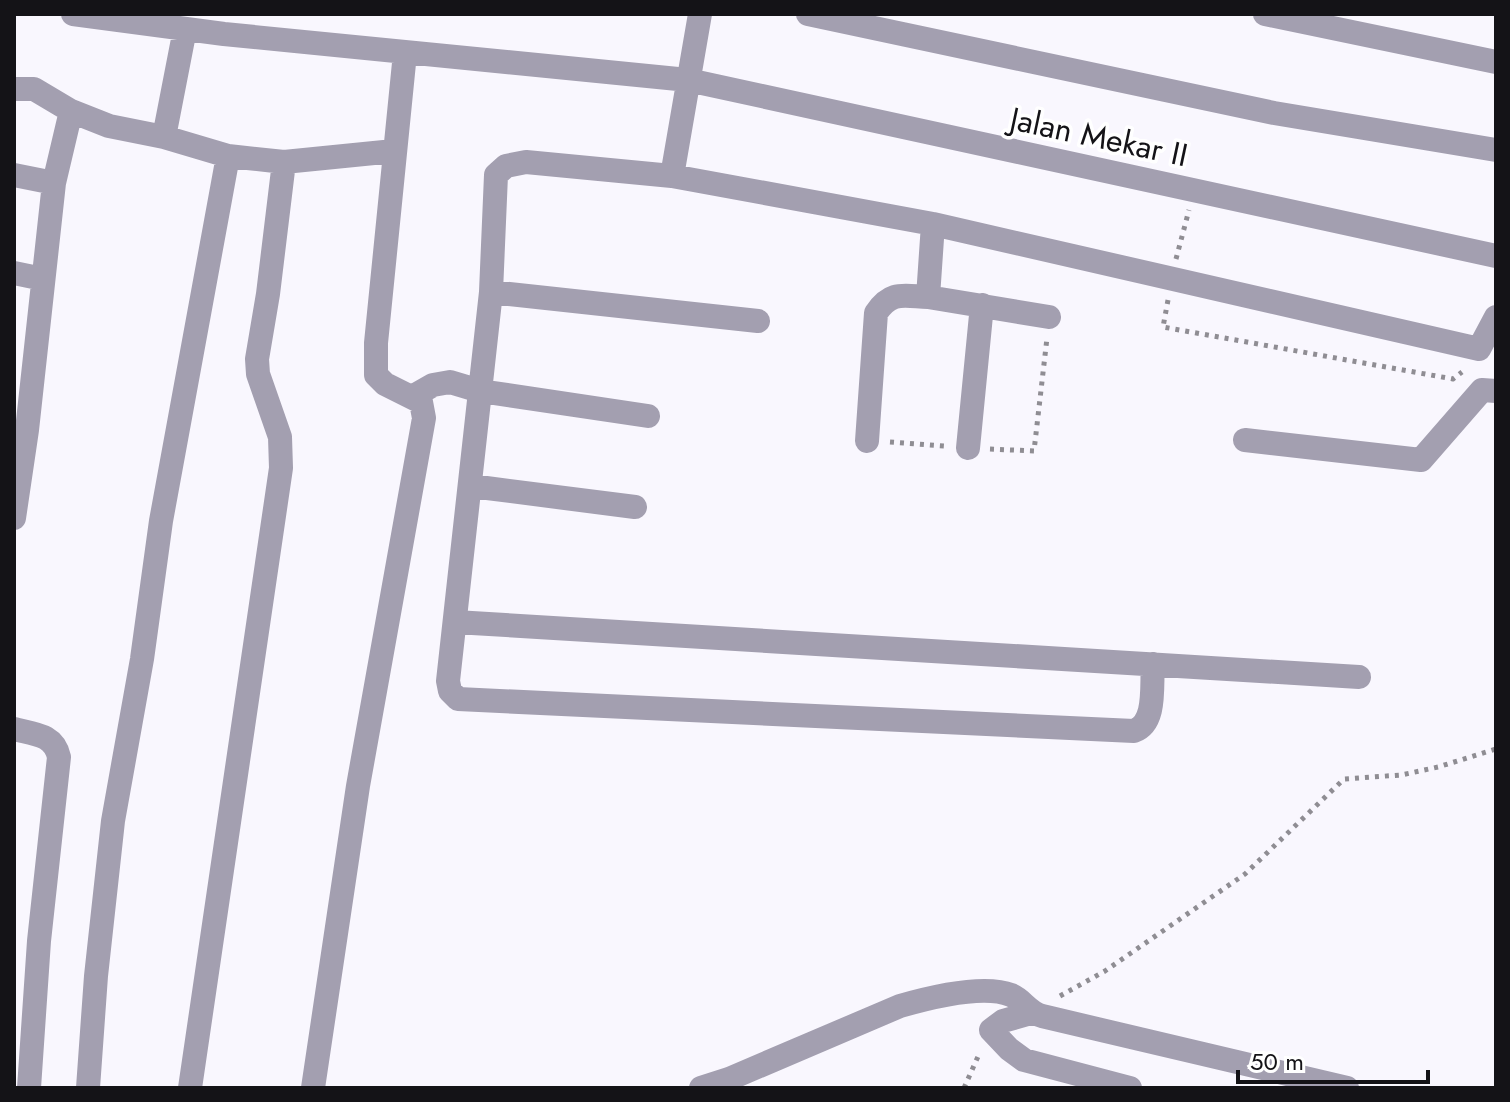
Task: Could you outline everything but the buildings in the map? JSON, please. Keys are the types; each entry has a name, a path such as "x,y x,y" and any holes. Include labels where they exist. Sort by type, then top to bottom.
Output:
{"street":[{"name":"Jalan Mekar II","path":"73,14 405,53 688,80 1496,256"},
{"path":"672,176 700,14"},
{"path":"808,14 1274,113 1496,150"},
{"path":"1265,14 1496,62"},
{"path":"164,137 185,29"},
{"path":"313,1088 358,786 424,418 421,402 385,384 376,375 376,343 405,53"},
{"path":"14,89 34,89 71,111 109,126 164,137 228,156 284,162 394,151"},
{"path":"14,518 21,429 54,183 71,111"},
{"path":"88,1088 96,976 113,821 142,659 161,521 228,156"},
{"path":"190,1088 281,468 280,437 258,374 257,359 284,162"},
{"path":"1153,664 1149,719 1143,728 1134,731 458,699 450,691 448,681 491,292 496,175 506,166 526,162 672,176 933,224 1479,349 1496,317"},
{"path":"14,175 54,183"},
{"path":"928,297 933,224"},
{"path":"14,273 43,279"},
{"path":"491,292 758,321"},
{"path":"867,441 876,313 884,302 894,296 928,297 1049,317"},
{"path":"968,448 982,305"},
{"path":"412,397 433,385 450,382 480,391 648,416"},
{"path":"1245,440 1421,460 1482,390 1496,391"},
{"path":"471,486 635,507"},
{"path":"455,622 1359,677"},
{"path":"14,729 50,738 59,757 39,941 29,1088"},
{"path":"701,1088 914,1002 990,992 1010,995 1025,1006 1347,1088"},
{"path":"1025,1006 991,1030 1009,1049 1024,1060 1130,1088"}],"path":[{"path":"1194,190 1171,279 1163,327 1453,379 1461,374 1479,349"},
{"path":"867,441 1034,451 1049,317"},
{"path":"1025,1006 1105,971 1245,874 1344,779 1401,775 1496,749"},
{"path":"964,1088 991,1030"}]}
